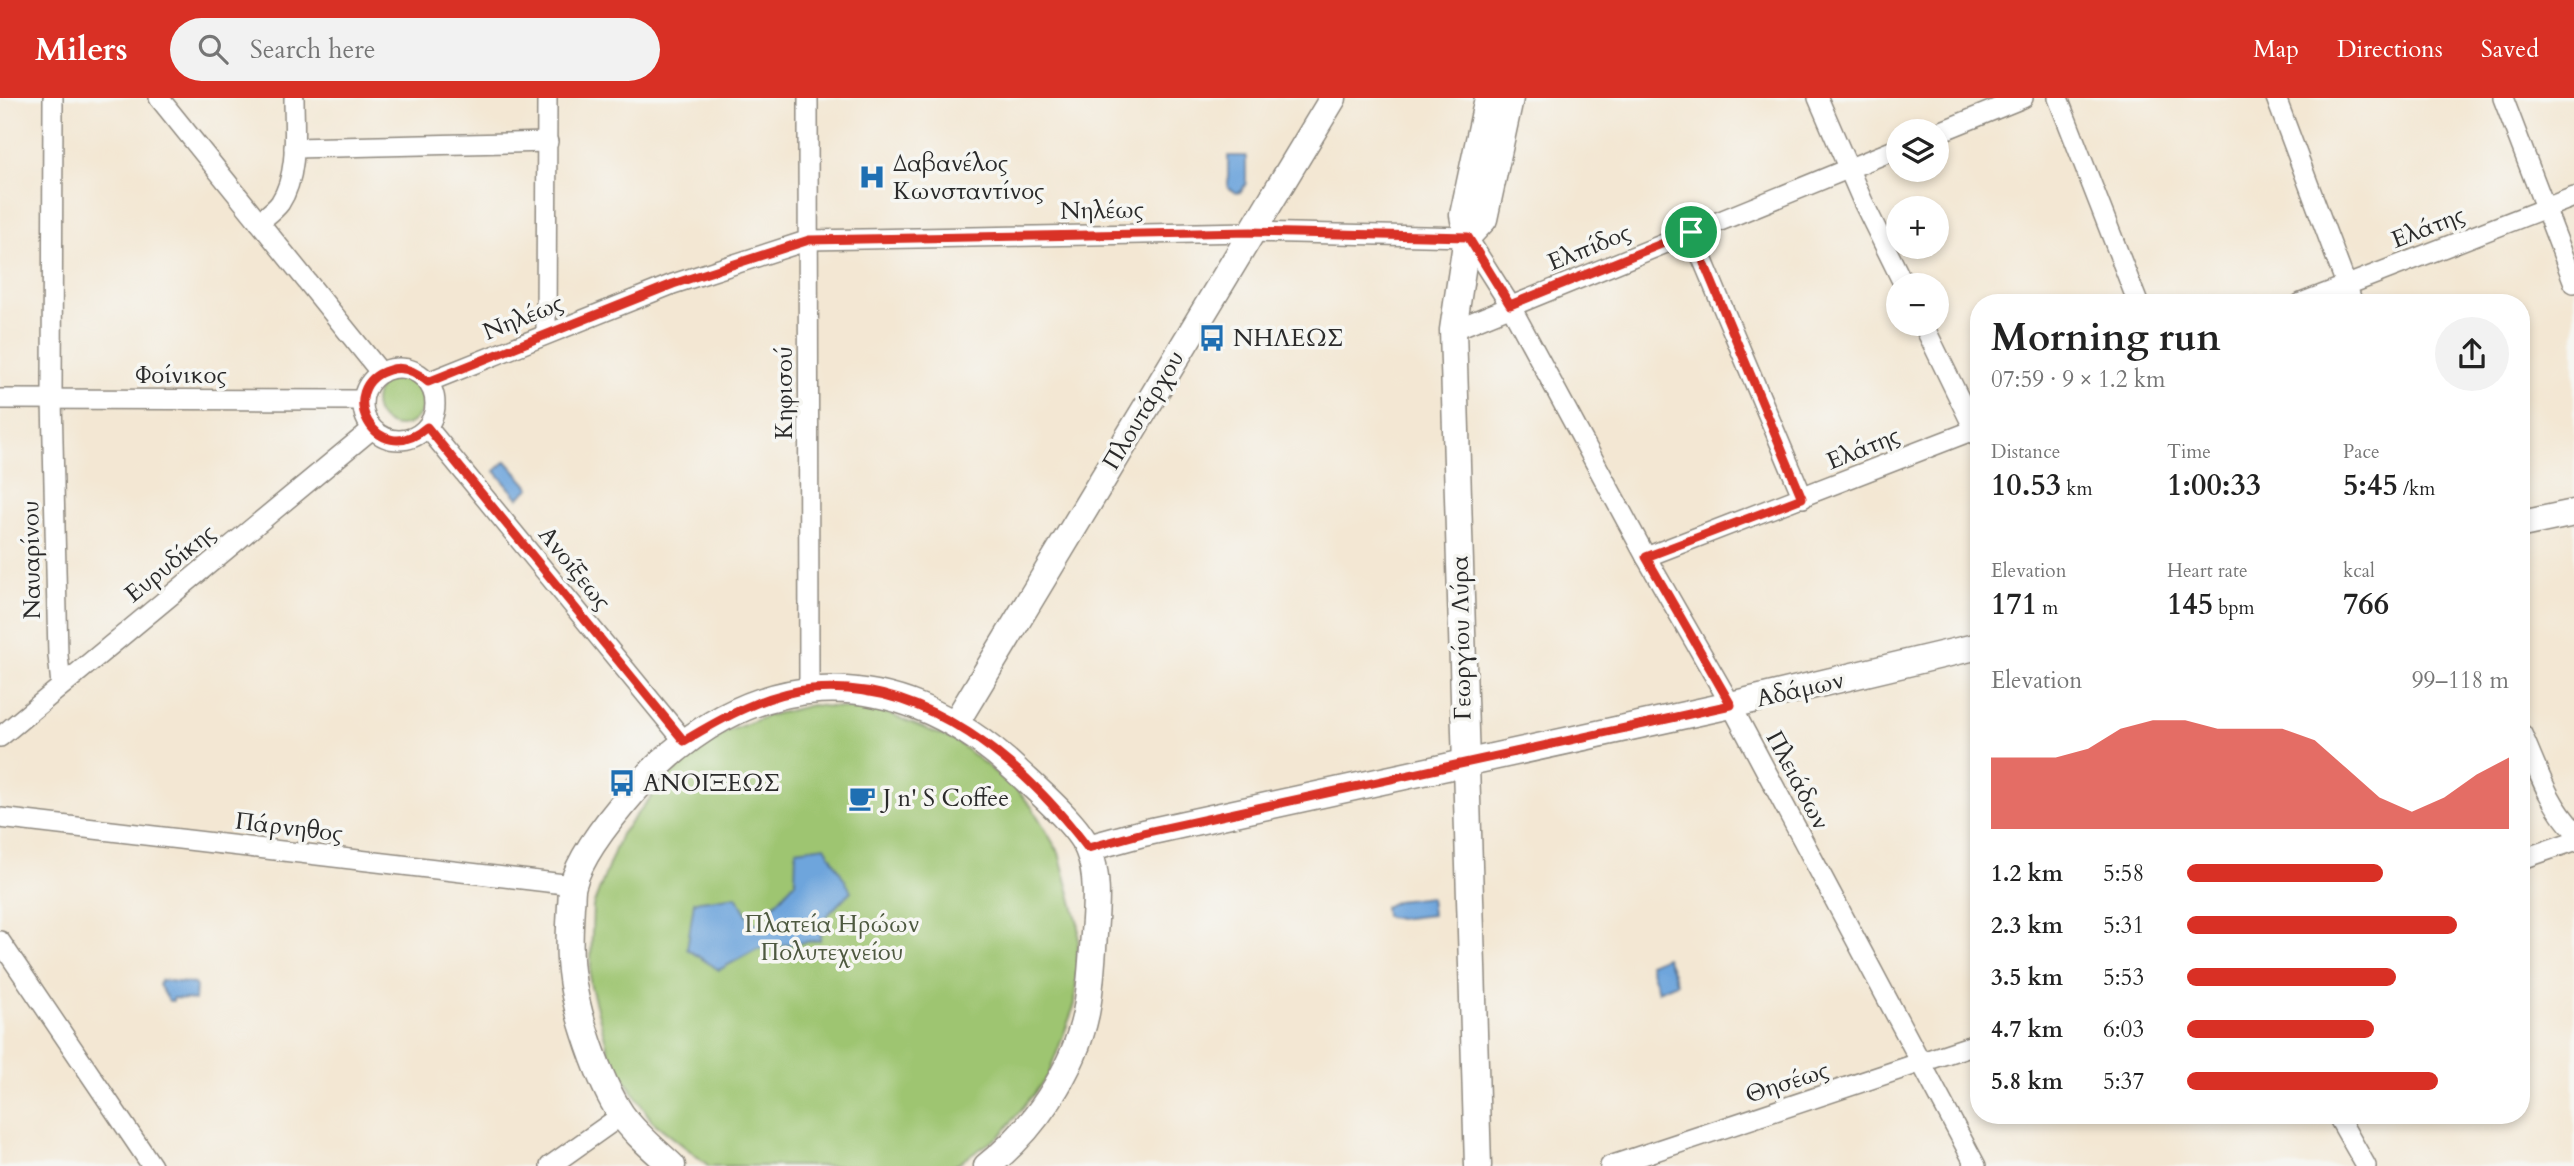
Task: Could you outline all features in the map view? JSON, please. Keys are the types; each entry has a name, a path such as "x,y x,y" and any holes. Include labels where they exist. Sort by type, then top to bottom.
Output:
{"street":[{"name":"Ναυαρίνου","path":"53,98 52,399 61,685"},
{"path":"159,98 380,373"},
{"path":"259,222 280,203 288,182 294,148 294,98"},
{"path":"545,334 547,98"},
{"name":"Κηφισού","path":"808,98 809,689"},
{"name":"Πλουτάρχου","path":"955,724 1333,98"},
{"name":"Γεωργίου Λύρα","path":"1478,1166 1453,330 1468,237 1463,215 1488,98"},
{"name":"Γεωργίου Λύρα","path":"1468,237 1484,219 1510,98"},
{"path":"1818,98 1848,169 1898,273"},
{"path":"1949,127 1997,103 2023,98"},
{"path":"2058,98 2134,294"},
{"path":"2276,98 2350,294"},
{"path":"2503,98 2574,283"},
{"path":"294,148 548,142"},
{"name":"Ελπίδος","path":"1453,330 1886,153"},
{"name":"Ελάτης","path":"2350,294 2574,197"},
{"name":"Νηλέως","path":"428,382 673,284 809,240 1251,232 1468,237"},
{"path":"1691,232 1802,498"},
{"name":"Πλειάδων","path":"1468,237 1510,305 1646,557 1731,705 1976,1166"},
{"path":"1929,336 1970,417"},
{"path":"393,368 406,369 418,373 428,382 435,405 433,416 427,427 418,435 394,440 372,429 366,420 363,400 366,389 380,373 393,368"},
{"name":"Φοίνικος","path":"0,399 363,400"},
{"name":"Ανοίξεως","path":"427,427 684,741"},
{"name":"Ευρυδίκης","path":"0,737 372,429"},
{"name":"Ελάτης","path":"1646,557 1970,436"},
{"path":"2530,522 2574,513"},
{"name":"Αδάμων","path":"1088,848 1157,830 1731,705 1970,648"},
{"path":"672,1166 622,1115 596,1063 571,973 569,930 573,885 589,851 607,824 645,779 684,741 744,709 809,689 862,690 900,699 955,724 982,741 1011,765 1054,808 1088,848 1095,876 1095,914 1086,1014 1073,1052 1055,1086 1002,1162"},
{"path":"2530,752 2561,817 2574,830"},
{"name":"Πάρνηθος","path":"0,818 573,885"},
{"path":"2530,856 2574,841"},
{"path":"0,942 152,1166"},
{"name":"Θησέως","path":"1610,1166 1970,1046"},
{"path":"550,1166 622,1115"},
{"path":"2342,1124 2365,1166"}],"green space":[{"path":"399,378 416,385 423,402 416,419 399,426 382,419 375,402 382,385"},
{"name":"Πλατεία Ηρώων Πολυτεχνείου","path":"812,705 884,712 956,741 1016,789 1032,807 1059,853 1079,927 1075,1004 1048,1076 1000,1136 954,1166 709,1166 652,1121 610,1057 590,983 593,906 621,834 668,776 726,732 767,716"}],"water":[{"path":"1228,156 1246,156 1246,183 1241,192 1236,193 1228,188"},
{"path":"506,461 530,488 518,498 495,471"},
{"path":"825,846 851,891 822,921 820,940 757,949 719,970 687,949 694,902 736,896 752,923 772,922 773,906 795,882 796,850"},
{"path":"1430,897 1432,915 1398,919 1385,916 1384,907 1396,901"},
{"path":"1666,957 1677,983 1658,991 1649,964"},
{"path":"161,980 194,984 195,1000 173,998 173,1001 169,1001 159,985"}],"place":[{"name":"Δαβανέλος Κωνσταντίνος","path":"872,177"},
{"name":"ΝΗΛΕΩΣ","path":"1212,338"},
{"name":"ΑΝΟΙΞΕΩΣ","path":"622,783"},
{"name":"J n' S Coffee","path":"862,798"}],"route":[{"path":"1251,232 1468,237 1510,305 1691,232 1802,498 1646,557 1731,705 1143,833 1088,848 1045,798 982,741 928,710 900,699 862,690 809,689 744,709 684,741 427,427 418,435 394,440 372,429 363,410 366,389 372,380 380,373 393,368 418,373 428,382 673,284 809,240 1251,232"}]}
